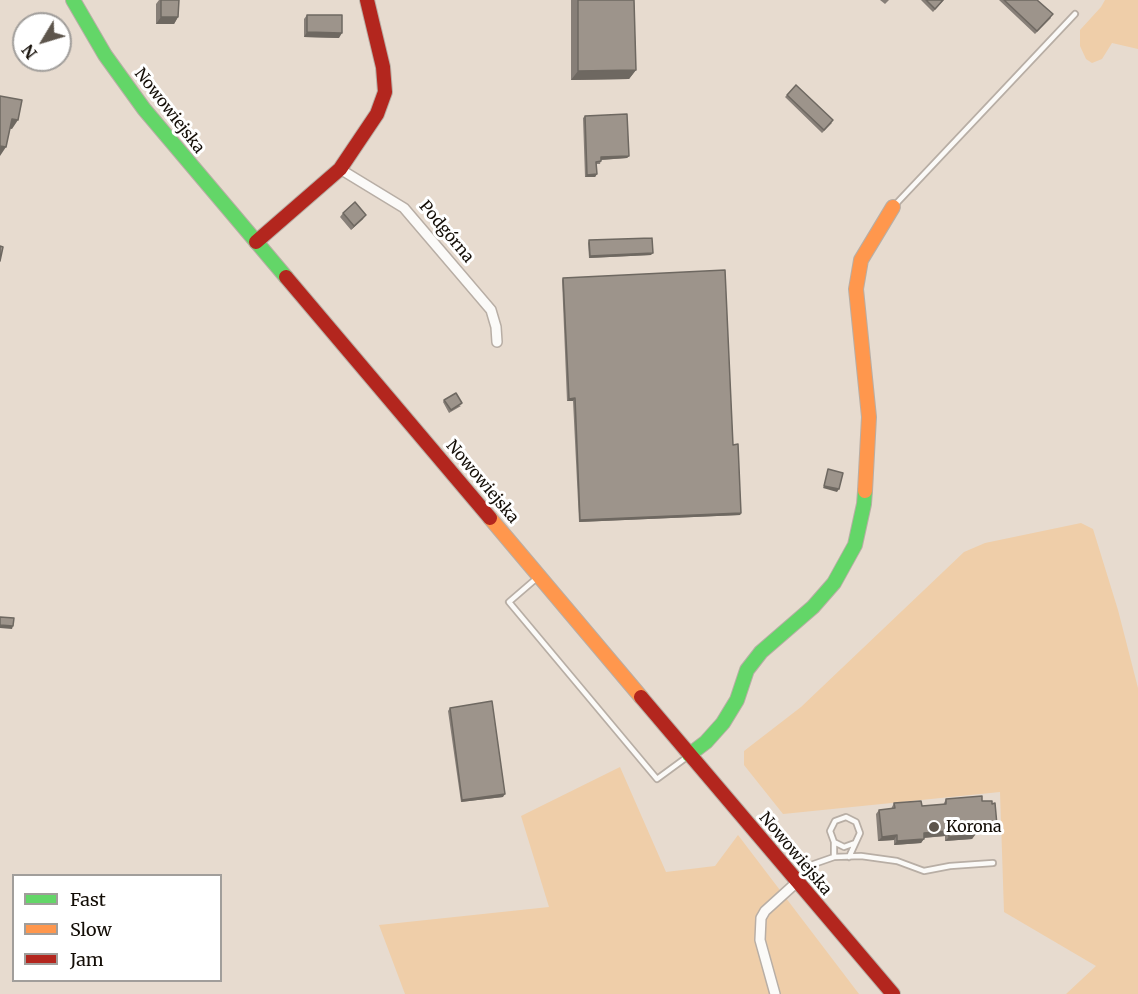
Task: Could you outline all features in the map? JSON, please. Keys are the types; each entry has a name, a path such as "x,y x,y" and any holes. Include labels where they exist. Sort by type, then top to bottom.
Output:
{"main road":[{"name":"Nowowiejska","path":"73,0 105,55 174,146 893,994"},
{"path":"256,242 340,170 377,114 385,92 383,67 367,0"},
{"path":"689,755 706,742 723,723 736,700 747,670 760,652 813,608 834,583 855,545 864,504 869,417 856,289 861,260 893,207"}],"street":[{"name":"Podgórna","path":"340,170 404,208 491,310 497,342"},
{"path":"775,994 760,940 759,928 765,911 797,882"}],"lane":[{"path":"893,207 1075,14"},
{"path":"539,576 509,602 657,779 689,755"},
{"path":"834,857 834,842 830,831 835,820 846,817 856,822 860,833 849,857"},
{"path":"834,842 844,847 855,843"},
{"path":"797,882 811,865 834,857 861,856 897,861 924,870 993,863"}],"shaded area":[{"path":"1105,0 1138,0 1138,49 1112,43 1102,59 1092,63 1086,59 1080,46 1080,30"},
{"path":"1081,523 1093,529 1118,610 1138,688 1138,994 1066,994 1096,966 1004,912 1000,792 783,814 744,765 744,751 801,707 964,552 985,543"},
{"path":"620,767 666,872 715,866 738,835 859,994 405,994 379,925 549,907 521,816"}],"building":[{"path":"161,0 179,0 178,17 161,17"},
{"path":"578,0 634,0 636,70 578,71"},
{"path":"926,0 943,0 935,9"},
{"path":"1004,0 1037,0 1053,14 1037,31"},
{"path":"307,15 342,15 342,33 307,32"},
{"path":"796,85 833,120 824,130 787,95"},
{"path":"0,96 22,100 18,120 12,119 6,147 0,146"},
{"path":"627,114 629,156 601,157 601,161 596,162 597,174 587,175 585,116"},
{"path":"355,202 366,215 354,226 343,213"},
{"path":"652,238 653,253 590,256 589,240"},
{"path":"725,270 733,445 738,444 741,513 580,520 575,398 569,399 563,278"},
{"path":"456,393 462,403 451,410 444,400"},
{"path":"828,469 843,473 839,489 824,486"},
{"path":"0,617 14,618 13,626 0,625"},
{"path":"492,701 505,794 462,800 450,708"},
{"path":"982,796 982,801 995,803 997,825 994,825 994,828 975,829 976,834 949,837 948,831 924,833 924,839 897,841 897,835 882,837 879,810 895,808 894,803 921,801 922,806 946,804 946,799"}],"traffic: fast":[{"path":"73,0 105,55 144,109 286,277"},
{"path":"689,755 706,742 723,723 737,700 747,670 761,652 813,607 834,583 855,545 865,491"}],"traffic: slow":[{"path":"865,491 869,417 856,289 861,260 893,207"},
{"path":"490,518 641,697"}],"traffic: jam":[{"path":"256,242 340,169 377,114 385,92 383,67 367,0"},
{"path":"286,277 490,518"},
{"path":"641,697 893,994"}],"place":[{"name":"Korona","path":"934,827"}]}
